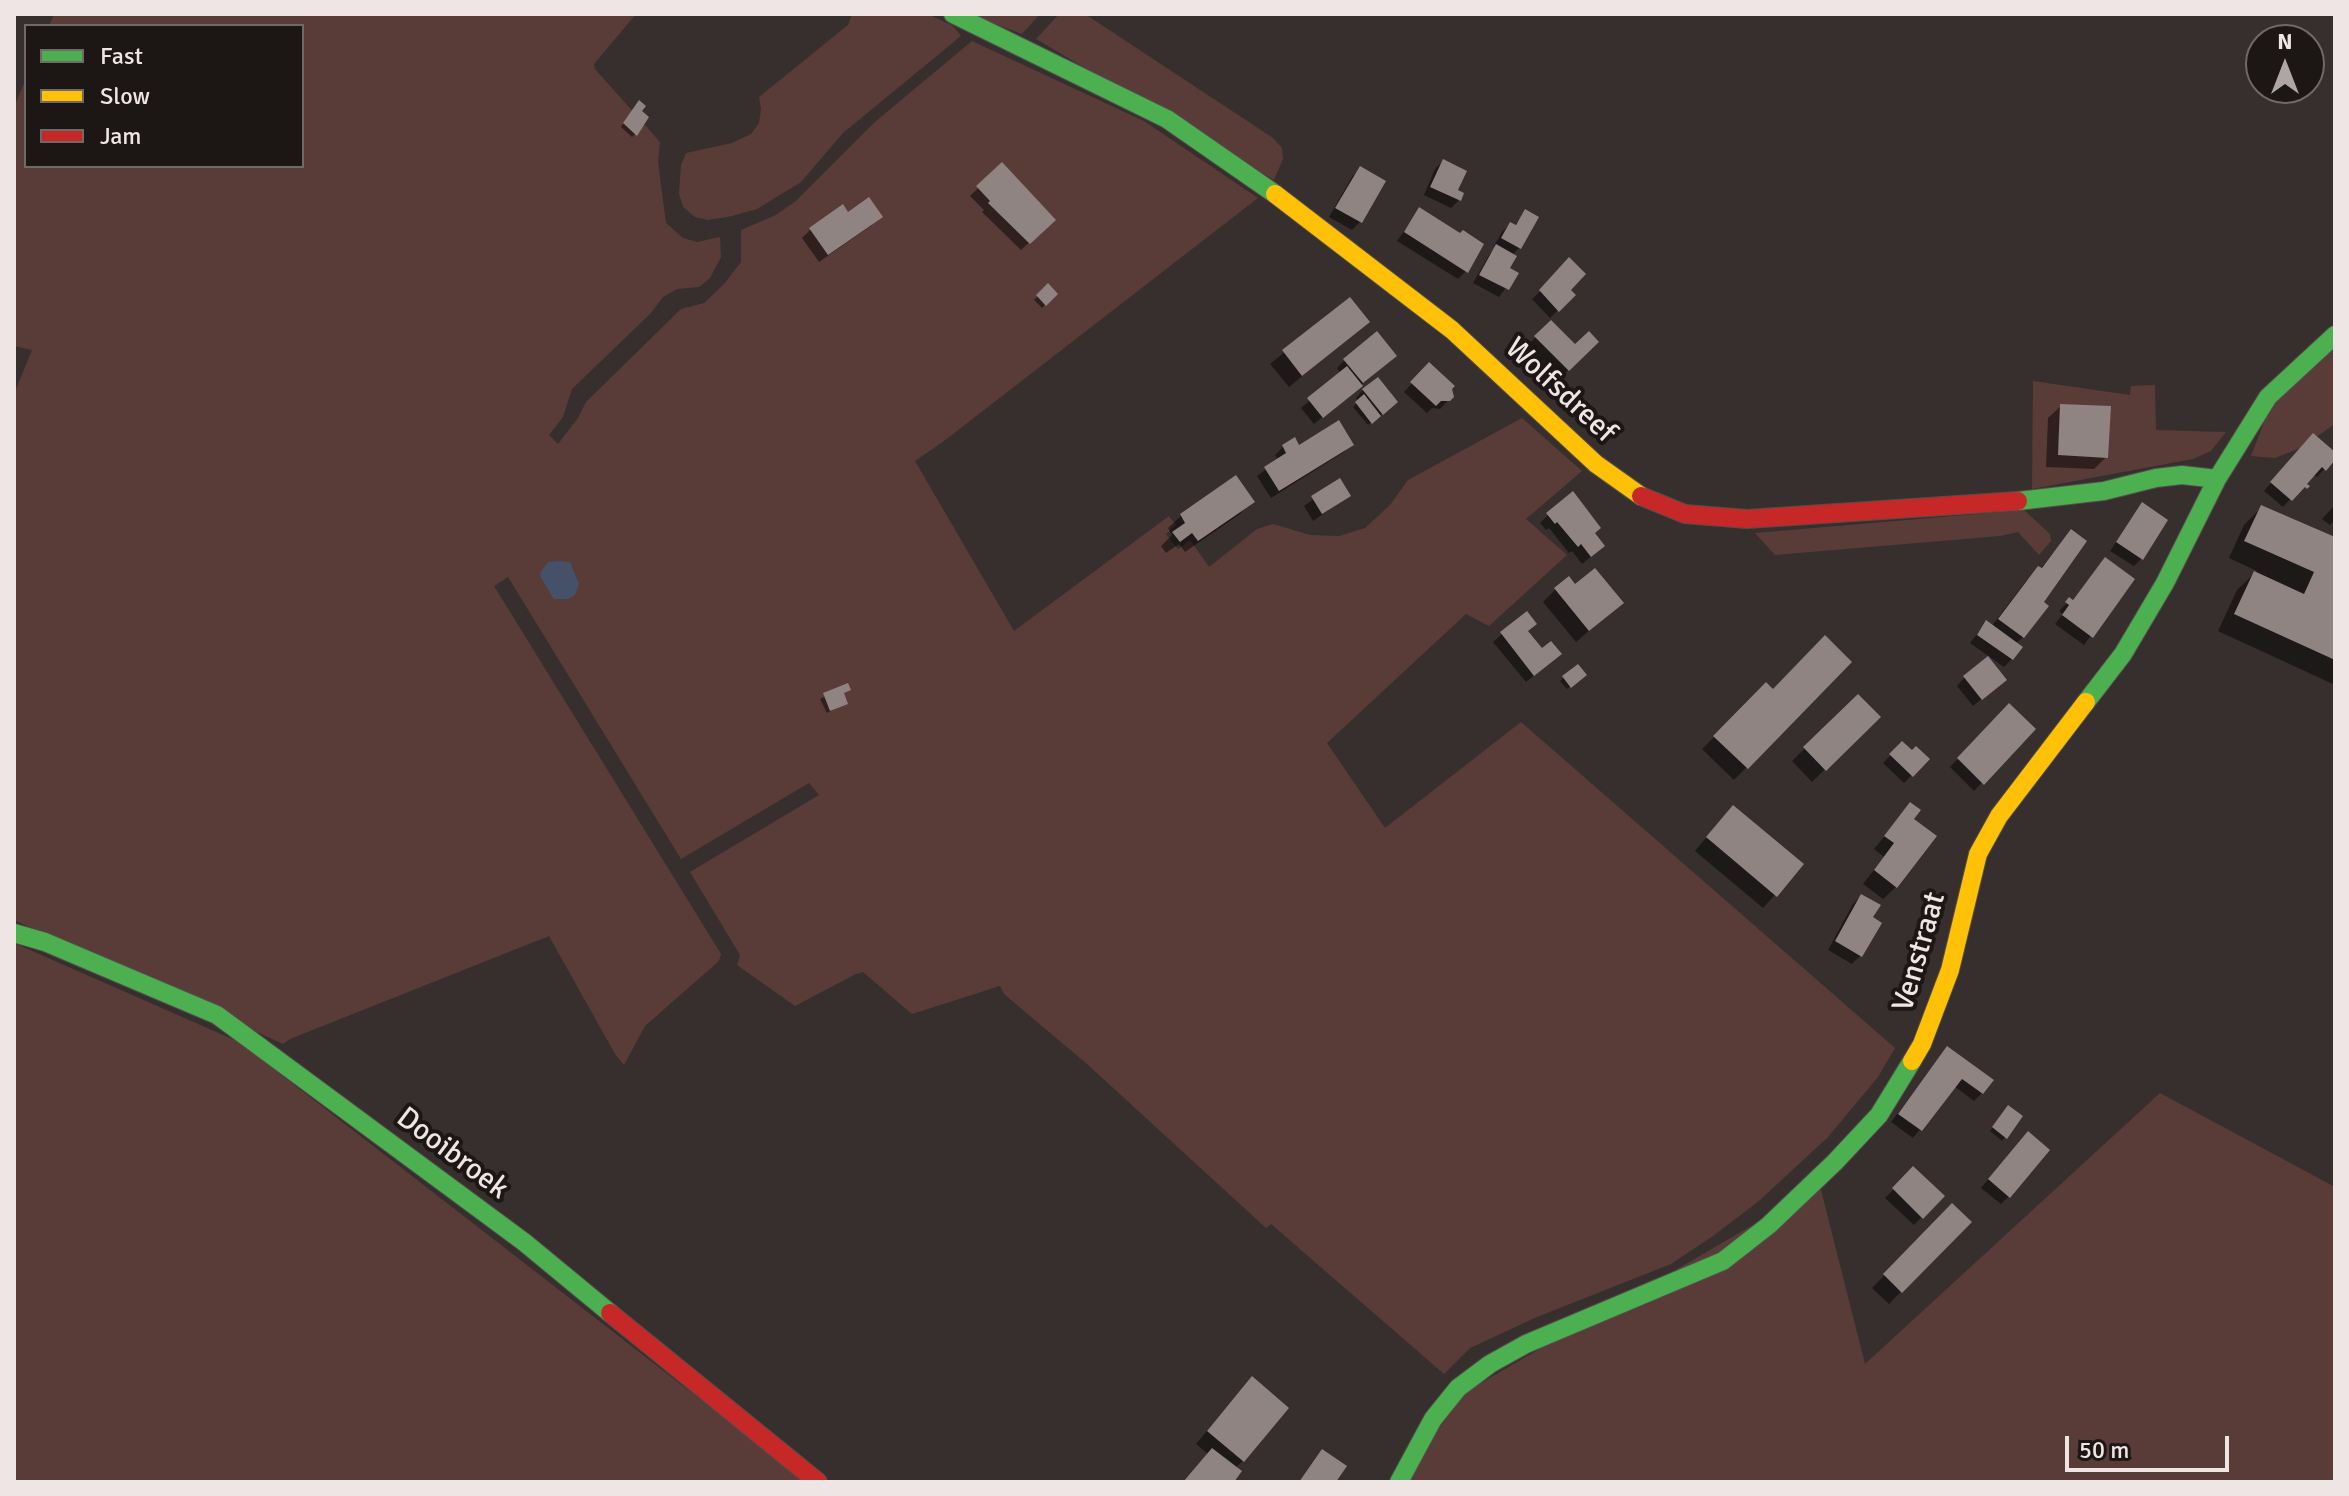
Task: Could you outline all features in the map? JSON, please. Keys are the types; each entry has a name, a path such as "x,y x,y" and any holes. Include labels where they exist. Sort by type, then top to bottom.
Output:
{"street":[{"name":"Wolfsdreef","path":"953,14 1167,119 1279,197 1452,330 1596,464 1642,497 1685,514 1747,519 2045,499 2182,475 2217,479"},
{"name":"Venstraat","path":"1399,1482 1433,1419 1458,1388 1490,1364 1526,1344 1723,1261 1769,1225 1879,1115 1922,1044 1944,985 1978,854 1999,816 2123,654 2165,583 2217,479 2268,397 2335,335"},
{"name":"Dooibroek","path":"14,933 45,942 217,1015 524,1242 818,1482"}],"shaded area":[{"path":"54,14 636,14 594,64 595,69 660,142 658,162 666,223 683,238 697,242 720,237 721,257 710,278 699,287 677,289 663,297 651,313 572,389 563,417 549,435 558,444 586,402 681,309 704,303 724,284 741,262 741,230 776,215 796,201 876,121 972,41 1144,121 1258,198 915,461 1014,631 1169,516 1176,525 1166,534 1178,549 1190,540 1209,567 1257,529 1273,524 1310,535 1339,536 1365,528 1390,505 1408,480 1522,418 1582,471 1526,519 1567,555 1489,626 1466,614 1327,743 1385,828 1521,722 1895,1048 1878,1077 1828,1137 1759,1201 1713,1236 1671,1264 1537,1317 1470,1348 1444,1374 1271,1224 1266,1228 1087,1064 1004,994 1000,986 912,1014 863,972 795,1006 737,965 740,955 690,872 819,795 809,783 681,859 508,577 494,586 721,954 719,961 645,1026 624,1065 549,936 283,1044 14,920 14,394 32,350 14,346 14,107 24,84 24,168 304,168 304,24 50,24"},
{"path":"852,14 928,14 953,26 961,36 843,133 801,182 757,209 708,220 695,217 683,207 679,193 681,165 686,153 732,143 751,134 759,123 759,97 848,25"},
{"path":"969,14 1040,14 1022,34"},
{"path":"1059,14 1085,14 1273,138 1282,148 1283,159 1274,180 1036,39"},
{"path":"2335,344 2335,424 2300,448 2275,458 2251,456 2271,404"},
{"path":"2033,381 2130,395 2131,386 2155,385 2156,430 2226,432 2211,451 2193,459 2032,489"},
{"path":"2024,510 2050,534 2051,541 2039,555 2018,532 1775,555 1755,533"},
{"path":"14,943 239,1042 807,1482 14,1482"},
{"path":"2160,1093 2335,1187 2335,1482 1403,1482 1462,1394 1820,1186 1865,1364"}],"water":[{"path":"548,562 570,562 579,584 575,595 568,599 554,599 541,578 540,573"}],"building":[{"path":"639,100 646,106 642,111 649,117 637,136 623,123"},
{"path":"1443,159 1467,171 1458,190 1464,193 1461,201 1430,187"},
{"path":"1002,162 1056,220 1030,244 988,203 990,201 976,186"},
{"path":"1360,166 1386,181 1362,223 1335,208"},
{"path":"869,197 883,217 828,255 809,228 843,204 848,212"},
{"path":"1419,207 1484,244 1468,273 1404,232"},
{"path":"1525,209 1539,217 1521,249 1501,238 1510,222 1516,225"},
{"path":"1496,244 1517,256 1510,268 1519,273 1509,290 1479,275"},
{"path":"1569,257 1586,274 1571,290 1576,295 1559,312 1539,290"},
{"path":"1048,283 1058,294 1046,306 1036,295"},
{"path":"1350,297 1370,322 1302,376 1282,350"},
{"path":"1551,320 1575,344 1589,331 1599,342 1569,371 1534,336"},
{"path":"1377,331 1397,356 1363,383 1343,359"},
{"path":"1429,362 1455,386 1452,389 1454,397 1436,406 1410,382"},
{"path":"1347,366 1363,386 1323,418 1307,398"},
{"path":"1378,377 1398,402 1383,415 1362,389"},
{"path":"1364,394 1381,416 1372,424 1355,402"},
{"path":"2060,404 2111,406 2108,458 2058,455"},
{"path":"1339,420 1354,445 1279,491 1264,467 1286,453 1282,445 1295,437 1299,445"},
{"path":"2313,433 2335,452 2335,460 2326,471 2322,467 2307,484 2310,486 2305,487 2292,501 2270,482"},
{"path":"1236,475 1255,502 1198,541 1192,533 1180,542 1172,532 1185,523 1180,514"},
{"path":"1340,478 1351,496 1322,514 1311,496"},
{"path":"1573,491 1601,528 1595,533 1605,546 1591,557 1546,513"},
{"path":"2142,502 2168,520 2143,560 2116,542"},
{"path":"2261,505 2335,537 2335,660 2234,614 2254,571 2304,594 2314,572 2244,541"},
{"path":"2071,529 2087,541 2044,602 2049,606 2024,638 1998,619"},
{"path":"2105,557 2135,579 2093,638 2062,615 2069,605 2065,602 2069,597 2073,600"},
{"path":"1595,568 1624,603 1589,631 1554,588 1569,576 1575,584"},
{"path":"1527,611 1537,624 1528,631 1542,648 1551,641 1562,654 1534,676 1500,632"},
{"path":"1986,620 2023,647 2013,660 1977,635"},
{"path":"1825,635 1852,662 1748,769 1713,736 1766,682 1773,689"},
{"path":"1988,656 2007,680 1982,700 1963,676"},
{"path":"1578,664 1587,675 1571,688 1562,676"},
{"path":"848,683 851,690 844,693 848,704 830,711 823,693"},
{"path":"1858,694 1881,717 1826,771 1803,747"},
{"path":"2009,703 2036,729 1984,785 1957,758"},
{"path":"1902,741 1912,750 1916,746 1930,759 1913,777 1889,754"},
{"path":"1910,802 1921,810 1914,819 1937,836 1897,888 1874,870 1894,843 1884,836"},
{"path":"1733,805 1804,864 1777,897 1706,837"},
{"path":"1861,894 1881,905 1873,917 1882,923 1862,957 1835,941"},
{"path":"1947,1046 1994,1080 1983,1094 1962,1079 1922,1131 1898,1114"},
{"path":"2008,1105 2023,1116 2007,1139 1992,1127"},
{"path":"2028,1131 2050,1150 2010,1198 1988,1179"},
{"path":"1913,1166 1945,1196 1923,1219 1892,1188"},
{"path":"1952,1203 1972,1222 1902,1293 1883,1274"},
{"path":"1252,1376 1289,1408 1244,1462 1207,1431"},
{"path":"1212,1448 1242,1471 1234,1482 1183,1482"},
{"path":"1322,1449 1347,1466 1336,1482 1299,1482"}],"traffic: fast":[{"path":"953,14 1167,119 1275,194"},
{"path":"2086,702 2123,654 2165,583 2217,479 2268,397 2335,335"},
{"path":"2018,501 2104,491 2182,475 2217,479"},
{"path":"14,933 45,942 217,1015 524,1242 610,1313"},
{"path":"1399,1482 1433,1419 1458,1388 1490,1364 1526,1344 1723,1261 1769,1225 1879,1115 1912,1061"}],"traffic: slow":[{"path":"1275,194 1452,330 1596,464 1641,496"},
{"path":"1912,1061 1922,1044 1950,970 1978,854 1999,816 2086,702"}],"traffic: jam":[{"path":"1641,496 1685,514 1747,519 2018,501"},
{"path":"610,1313 818,1482"}]}
